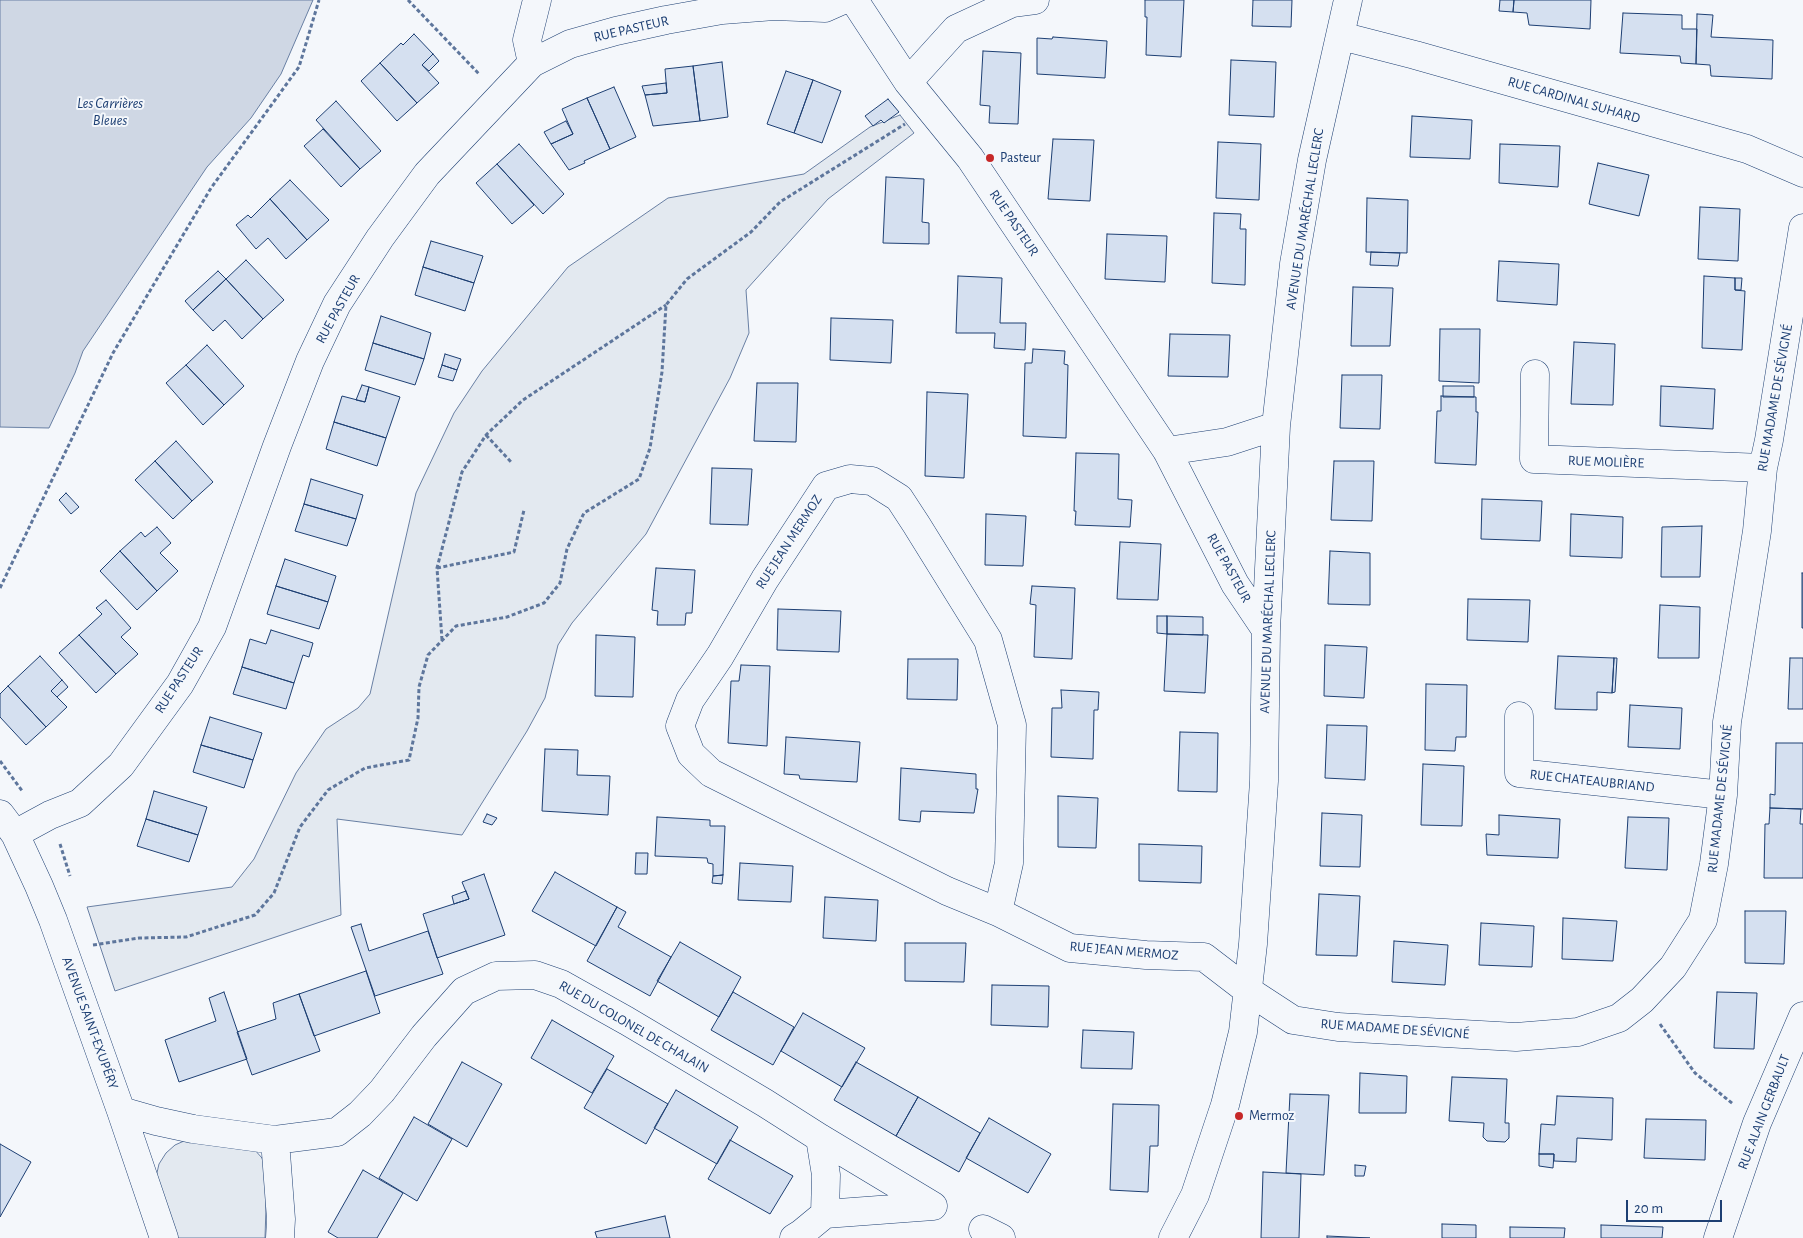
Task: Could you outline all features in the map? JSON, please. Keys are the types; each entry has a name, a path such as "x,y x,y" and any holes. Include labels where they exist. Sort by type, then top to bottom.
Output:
{"street":[{"path":"532,62 527,40 538,0"},
{"name":"RUE PASTEUR","path":"7,824 50,815 80,803 120,765 180,684 212,627 276,446 310,361 337,304 380,238 427,174 532,62 570,44 666,20 722,10 774,6 825,8 843,0"},
{"name":"RUE PASTEUR","path":"854,0 908,82 970,158 1167,450 1235,584 1266,630"},
{"path":"908,82 956,28 1012,3 1035,0"},
{"name":"AVENUE DU MARÉCHAL LECLERC","path":"1173,1238 1195,1195 1225,1105 1242,1032 1253,944 1264,782 1266,630 1276,426 1294,264 1312,160 1348,0"},
{"name":"RUE CARDINAL SUHARD","path":"1341,36 1415,55 1747,149 1803,173"},
{"name":"RUE MADAME DE SÉVIGNÉ","path":"1247,990 1293,1020 1338,1027 1516,1036 1578,1032 1619,1018 1642,1000 1673,967 1703,920 1714,864 1723,795 1727,722 1757,531 1763,468 1771,431 1803,228"},
{"name":"RUE MOLIÈRE","path":"1535,374 1534,459 1763,468"},
{"path":"1167,450 1227,442 1276,426"},
{"name":"RUE JEAN MERMOZ","path":"998,912 1009,863 1012,725 988,640 899,498 872,481 850,479 826,486 765,579 720,656 690,700 680,726 691,754 711,773 947,891 998,912 1070,948 1146,955 1204,957 1247,990"},
{"name":"RUE CHATEAUBRIAND","path":"1519,716 1519,773 1723,795"},
{"name":"AVENUE SAINT-EXUPÉRY","path":"7,824 53,920 164,1238"},
{"name":"RUE DU COLONEL DE CHALAIN","path":"121,1111 193,1129 275,1140 337,1132 360,1114 382,1091 424,1036 464,991 496,976 536,976 561,984 627,1021 933,1206 825,1214"},
{"name":"RUE ALAIN GERBAULT","path":"1718,1238 1757,1123 1803,1016"},
{"path":"794,1238 802,1234 825,1214 826,1175 820,1138"},
{"path":"275,1140 281,1220 280,1238"}],"path":[{"path":"0,588 112,353 211,188 299,67 319,0"},
{"path":"408,0 501,96"},
{"path":"442,641 437,568 462,472 486,435 523,400 666,305 687,279 751,232 780,202 906,124 908,82"},
{"path":"53,920 93,946 139,938 186,937 255,915 274,893 300,827 328,790 364,768 408,760 418,718 419,688 428,656 456,626 508,617 544,603 560,583 568,549 584,513 639,480 650,448 662,372 666,305"},
{"path":"486,435 511,462"},
{"path":"437,568 514,552 524,510"},
{"path":"1642,1000 1695,1073 1757,1123"}],"shaded area":[{"path":"900,115 914,133 828,199 746,290 749,333 730,378 646,534 572,623 558,645 545,698 527,731 462,835 337,819 341,915 115,991 87,907 232,887 254,859 296,773 326,729 358,708 370,694 416,493 454,413 482,371 568,267 668,198 804,174 870,127"},
{"path":"184,1141 253,1148 262,1158 267,1176 265,1238 177,1238 156,1177 159,1164 166,1153 175,1145"}],"water":[{"name":"Les Carrières Bleues","path":"0,0 313,0 281,74 251,118 207,167 83,351 75,373 49,428 0,427"}],"building":[{"path":"1145,0 1184,0 1181,57 1146,55 1147,17 1145,17"},
{"path":"1253,0 1292,0 1291,27 1252,26"},
{"path":"1500,0 1514,0 1513,12 1499,11"},
{"path":"1514,0 1591,0 1590,29 1529,25 1527,13 1513,12"},
{"path":"1623,13 1682,15 1682,29 1697,29 1696,64 1681,63 1680,56 1620,53"},
{"path":"1697,14 1713,15 1711,37 1773,40 1772,79 1711,76 1710,65 1696,64"},
{"path":"414,34 433,54 422,65 439,83 417,103 380,63 401,43 403,45"},
{"path":"1053,37 1107,41 1105,78 1037,74 1037,38 1052,39"},
{"path":"983,51 1021,53 1018,124 989,123 990,106 980,105"},
{"path":"433,54 439,61 429,71 422,65"},
{"path":"1231,60 1276,62 1274,117 1229,115"},
{"path":"722,62 728,117 700,121 693,66"},
{"path":"380,63 417,103 397,121 361,81"},
{"path":"693,66 700,121 653,126 645,95 667,93 665,69"},
{"path":"786,71 813,80 794,133 767,124"},
{"path":"813,80 841,91 822,143 794,133"},
{"path":"666,83 667,93 645,95 642,86"},
{"path":"614,87 636,137 610,149 587,98"},
{"path":"587,98 610,149 569,170 551,144 573,134 562,109"},
{"path":"888,99 899,112 884,123 881,120 873,126 865,116"},
{"path":"336,101 381,151 360,169 316,120"},
{"path":"1412,116 1472,120 1470,159 1410,157"},
{"path":"566,121 573,134 551,144 544,132"},
{"path":"323,129 360,169 341,187 304,146"},
{"path":"1053,139 1094,140 1090,201 1048,199"},
{"path":"1218,142 1261,144 1259,200 1216,198"},
{"path":"519,144 564,194 543,214 497,164"},
{"path":"1500,144 1560,146 1558,187 1499,183"},
{"path":"1598,163 1649,175 1639,216 1589,204"},
{"path":"497,164 534,205 512,224 476,183"},
{"path":"886,177 924,179 922,222 929,223 929,244 883,243"},
{"path":"290,180 329,220 307,240 270,199"},
{"path":"1367,198 1408,200 1407,253 1366,252"},
{"path":"270,199 307,240 286,259 268,238 256,249 236,225 248,215 251,218"},
{"path":"1700,207 1740,209 1738,261 1698,259"},
{"path":"1214,213 1241,214 1240,229 1246,229 1245,285 1212,283"},
{"path":"1107,234 1167,236 1165,282 1105,279"},
{"path":"431,241 483,256 474,283 423,267"},
{"path":"1371,252 1400,253 1398,266 1370,265"},
{"path":"246,260 284,300 263,319 226,279"},
{"path":"1499,261 1559,264 1557,305 1497,301"},
{"path":"423,267 474,283 465,311 415,295"},
{"path":"218,271 226,279 193,310 185,301"},
{"path":"958,276 1002,278 1000,323 1026,323 1025,350 994,348 995,333 956,333"},
{"path":"1704,276 1735,278 1735,290 1745,291 1742,350 1702,348"},
{"path":"1735,278 1742,278 1741,290 1735,290"},
{"path":"226,279 263,319 242,339 225,320 213,331 193,310"},
{"path":"1353,287 1393,288 1390,346 1351,346"},
{"path":"381,316 431,333 424,359 373,343"},
{"path":"831,318 893,320 891,363 830,360"},
{"path":"1440,329 1480,329 1479,383 1439,381"},
{"path":"1170,334 1230,335 1228,377 1168,376"},
{"path":"1574,342 1615,344 1613,405 1571,404"},
{"path":"373,343 424,359 415,385 365,370"},
{"path":"207,345 244,386 224,405 186,365"},
{"path":"1033,349 1065,351 1064,364 1068,365 1066,438 1023,436 1025,363 1032,363"},
{"path":"445,354 461,359 457,370 442,365"},
{"path":"186,365 224,405 203,425 166,383"},
{"path":"442,365 457,370 453,381 438,377"},
{"path":"1342,375 1382,375 1380,429 1340,428"},
{"path":"757,383 798,383 796,442 754,441"},
{"path":"362,385 369,387 365,402 356,400"},
{"path":"1443,386 1474,386 1474,397 1443,397"},
{"path":"1661,386 1715,389 1713,429 1660,426"},
{"path":"369,387 400,397 386,438 334,422 342,396 365,402"},
{"path":"927,392 968,394 964,478 925,476"},
{"path":"1441,396 1476,397 1476,412 1478,412 1476,465 1435,463 1437,411 1441,411"},
{"path":"334,422 386,438 377,466 326,449"},
{"path":"176,441 213,482 192,501 155,461"},
{"path":"1076,453 1119,454 1118,499 1132,500 1130,527 1075,525"},
{"path":"155,461 192,501 173,519 135,480"},
{"path":"1334,461 1374,461 1372,521 1331,520"},
{"path":"712,468 752,469 748,525 710,524"},
{"path":"311,479 363,495 356,519 304,504"},
{"path":"66,493 79,507 71,514 59,500"},
{"path":"1482,499 1542,501 1540,541 1481,539"},
{"path":"304,504 356,519 347,546 295,531"},
{"path":"986,514 1026,516 1023,566 985,565"},
{"path":"1571,514 1623,517 1622,558 1570,556"},
{"path":"1702,526 1700,577 1661,577 1662,527"},
{"path":"157,527 171,543 160,553 178,571 157,591 120,551 141,532 145,537"},
{"path":"1120,542 1161,544 1158,600 1117,599"},
{"path":"120,551 157,591 137,610 100,571"},
{"path":"1330,551 1370,553 1370,605 1328,604"},
{"path":"285,559 336,576 328,602 276,586"},
{"path":"656,568 695,570 692,613 686,613 685,625 657,625 658,611 652,610"},
{"path":"1803,573 1803,628 1802,628"},
{"path":"276,586 328,602 319,629 267,614"},
{"path":"1032,586 1075,588 1072,659 1034,657 1036,605 1030,604"},
{"path":"1468,599 1530,600 1528,642 1467,640"},
{"path":"106,600 131,628 121,637 138,654 116,674 79,635 102,614 96,608"},
{"path":"1660,605 1700,607 1699,658 1658,658"},
{"path":"778,609 841,611 839,652 777,650"},
{"path":"1157,616 1167,616 1167,634 1157,633"},
{"path":"1167,616 1203,617 1203,635 1167,634"},
{"path":"271,630 313,643 309,657 303,655 294,683 242,667 250,639 266,644"},
{"path":"1167,634 1208,635 1205,693 1164,691"},
{"path":"79,635 116,674 96,693 59,653"},
{"path":"596,635 635,637 633,697 595,696"},
{"path":"1325,645 1367,647 1364,698 1324,696"},
{"path":"40,656 62,680 51,691 67,707 46,727 8,686"},
{"path":"1558,656 1614,658 1612,693 1597,692 1597,710 1555,709"},
{"path":"1614,658 1617,658 1615,692 1612,693"},
{"path":"1790,658 1803,658 1803,709 1788,709"},
{"path":"908,659 958,659 957,700 907,699"},
{"path":"741,665 770,666 767,746 728,743 731,681 739,681"},
{"path":"242,667 294,683 286,709 233,694"},
{"path":"62,680 68,687 57,697 51,691"},
{"path":"1426,684 1467,685 1466,737 1456,737 1455,751 1425,750"},
{"path":"8,686 46,727 26,745 0,717 0,694"},
{"path":"1061,690 1099,692 1098,710 1094,710 1093,759 1051,757 1052,708 1062,708"},
{"path":"1630,705 1682,708 1680,749 1628,747"},
{"path":"210,717 262,733 253,760 201,745"},
{"path":"1327,725 1367,726 1365,780 1325,778"},
{"path":"1180,732 1218,733 1217,792 1178,791"},
{"path":"786,737 860,742 857,782 800,779 799,775 784,774"},
{"path":"1776,743 1803,743 1803,809 1770,808 1770,794 1775,795"},
{"path":"201,745 253,760 244,788 193,772"},
{"path":"545,749 578,750 577,775 610,776 608,815 542,811"},
{"path":"1423,764 1464,766 1462,826 1421,825"},
{"path":"901,768 976,774 976,789 978,789 974,813 921,811 920,822 899,820"},
{"path":"154,791 207,807 198,835 146,819"},
{"path":"1058,796 1098,798 1096,848 1058,847"},
{"path":"1770,808 1801,809 1800,824 1803,824 1803,878 1764,878 1765,824 1769,824"},
{"path":"1322,813 1362,815 1360,867 1320,866"},
{"path":"487,814 497,818 492,825 483,822"},
{"path":"1499,815 1560,819 1558,858 1487,855 1486,834 1499,835"},
{"path":"657,817 710,820 710,826 725,826 723,875 713,876 713,864 708,863 707,858 655,856"},
{"path":"1628,817 1669,818 1667,870 1625,868"},
{"path":"146,819 198,835 189,862 137,846"},
{"path":"1139,844 1202,846 1201,883 1139,881"},
{"path":"636,853 648,853 647,874 635,874"},
{"path":"740,863 793,866 791,902 738,900"},
{"path":"555,872 617,907 596,946 532,911"},
{"path":"484,874 505,935 437,958 423,914 469,899 462,882"},
{"path":"723,875 722,884 712,883 713,876"},
{"path":"466,891 469,899 454,904 452,896"},
{"path":"1319,894 1360,896 1357,956 1316,955"},
{"path":"825,897 878,900 876,941 823,938"},
{"path":"617,907 626,912 618,927 671,957 650,996 587,961"},
{"path":"1745,911 1786,911 1784,964 1745,963"},
{"path":"1563,918 1617,921 1613,961 1562,959"},
{"path":"1481,923 1534,926 1532,967 1479,965"},
{"path":"361,924 369,951 428,931 443,974 375,996 351,927"},
{"path":"1394,941 1448,945 1445,985 1392,982"},
{"path":"680,942 741,977 719,1017 657,981"},
{"path":"905,943 966,943 964,982 905,981"},
{"path":"366,971 380,1013 314,1036 299,994"},
{"path":"992,985 1049,986 1048,1027 991,1025"},
{"path":"224,992 247,1059 179,1082 165,1040 216,1021 209,998"},
{"path":"733,992 794,1027 773,1065 711,1030"},
{"path":"1717,992 1757,993 1754,1049 1714,1048"},
{"path":"299,994 320,1051 252,1075 237,1032 276,1019 273,1003"},
{"path":"803,1013 865,1048 842,1087 781,1051"},
{"path":"552,1020 614,1056 592,1093 531,1058"},
{"path":"1083,1030 1134,1032 1132,1069 1081,1068"},
{"path":"462,1062 502,1084 467,1147 428,1124"},
{"path":"856,1062 918,1097 896,1136 834,1100"},
{"path":"607,1069 668,1104 646,1144 584,1108"},
{"path":"1360,1073 1407,1076 1406,1113 1359,1113"},
{"path":"1452,1077 1507,1079 1505,1123 1509,1123 1509,1138 1505,1142 1487,1141 1483,1137 1484,1123 1449,1121"},
{"path":"676,1090 738,1127 717,1164 654,1128"},
{"path":"1290,1094 1329,1095 1324,1175 1286,1173"},
{"path":"1557,1096 1613,1098 1612,1140 1577,1138 1576,1162 1554,1161 1554,1154 1539,1154 1541,1124 1555,1125"},
{"path":"918,1097 980,1133 959,1172 896,1136"},
{"path":"1113,1104 1159,1105 1158,1146 1150,1146 1148,1192 1110,1190"},
{"path":"414,1117 452,1139 417,1201 379,1178"},
{"path":"989,1118 1051,1154 1028,1193 966,1158"},
{"path":"1646,1119 1706,1120 1705,1160 1644,1158"},
{"path":"730,1140 793,1176 770,1214 708,1179"},
{"path":"0,1144 31,1162 0,1217"},
{"path":"1539,1154 1554,1154 1553,1168 1539,1166"},
{"path":"1355,1165 1366,1166 1364,1176 1355,1176"},
{"path":"363,1170 403,1193 377,1238 338,1238 328,1232"},
{"path":"1263,1172 1301,1174 1299,1238 1261,1238"},
{"path":"665,1216 670,1238 597,1238 595,1232"},
{"path":"1442,1224 1476,1225 1476,1238 1442,1238"},
{"path":"1601,1225 1663,1227 1662,1238 1601,1238"},
{"path":"1510,1227 1565,1228 1564,1238 1510,1238"},
{"path":"1327,1236 1370,1238 1327,1238"}],"place":[{"name":"Pasteur","path":"990,158"},
{"name":"Mermoz","path":"1239,1116"}]}
